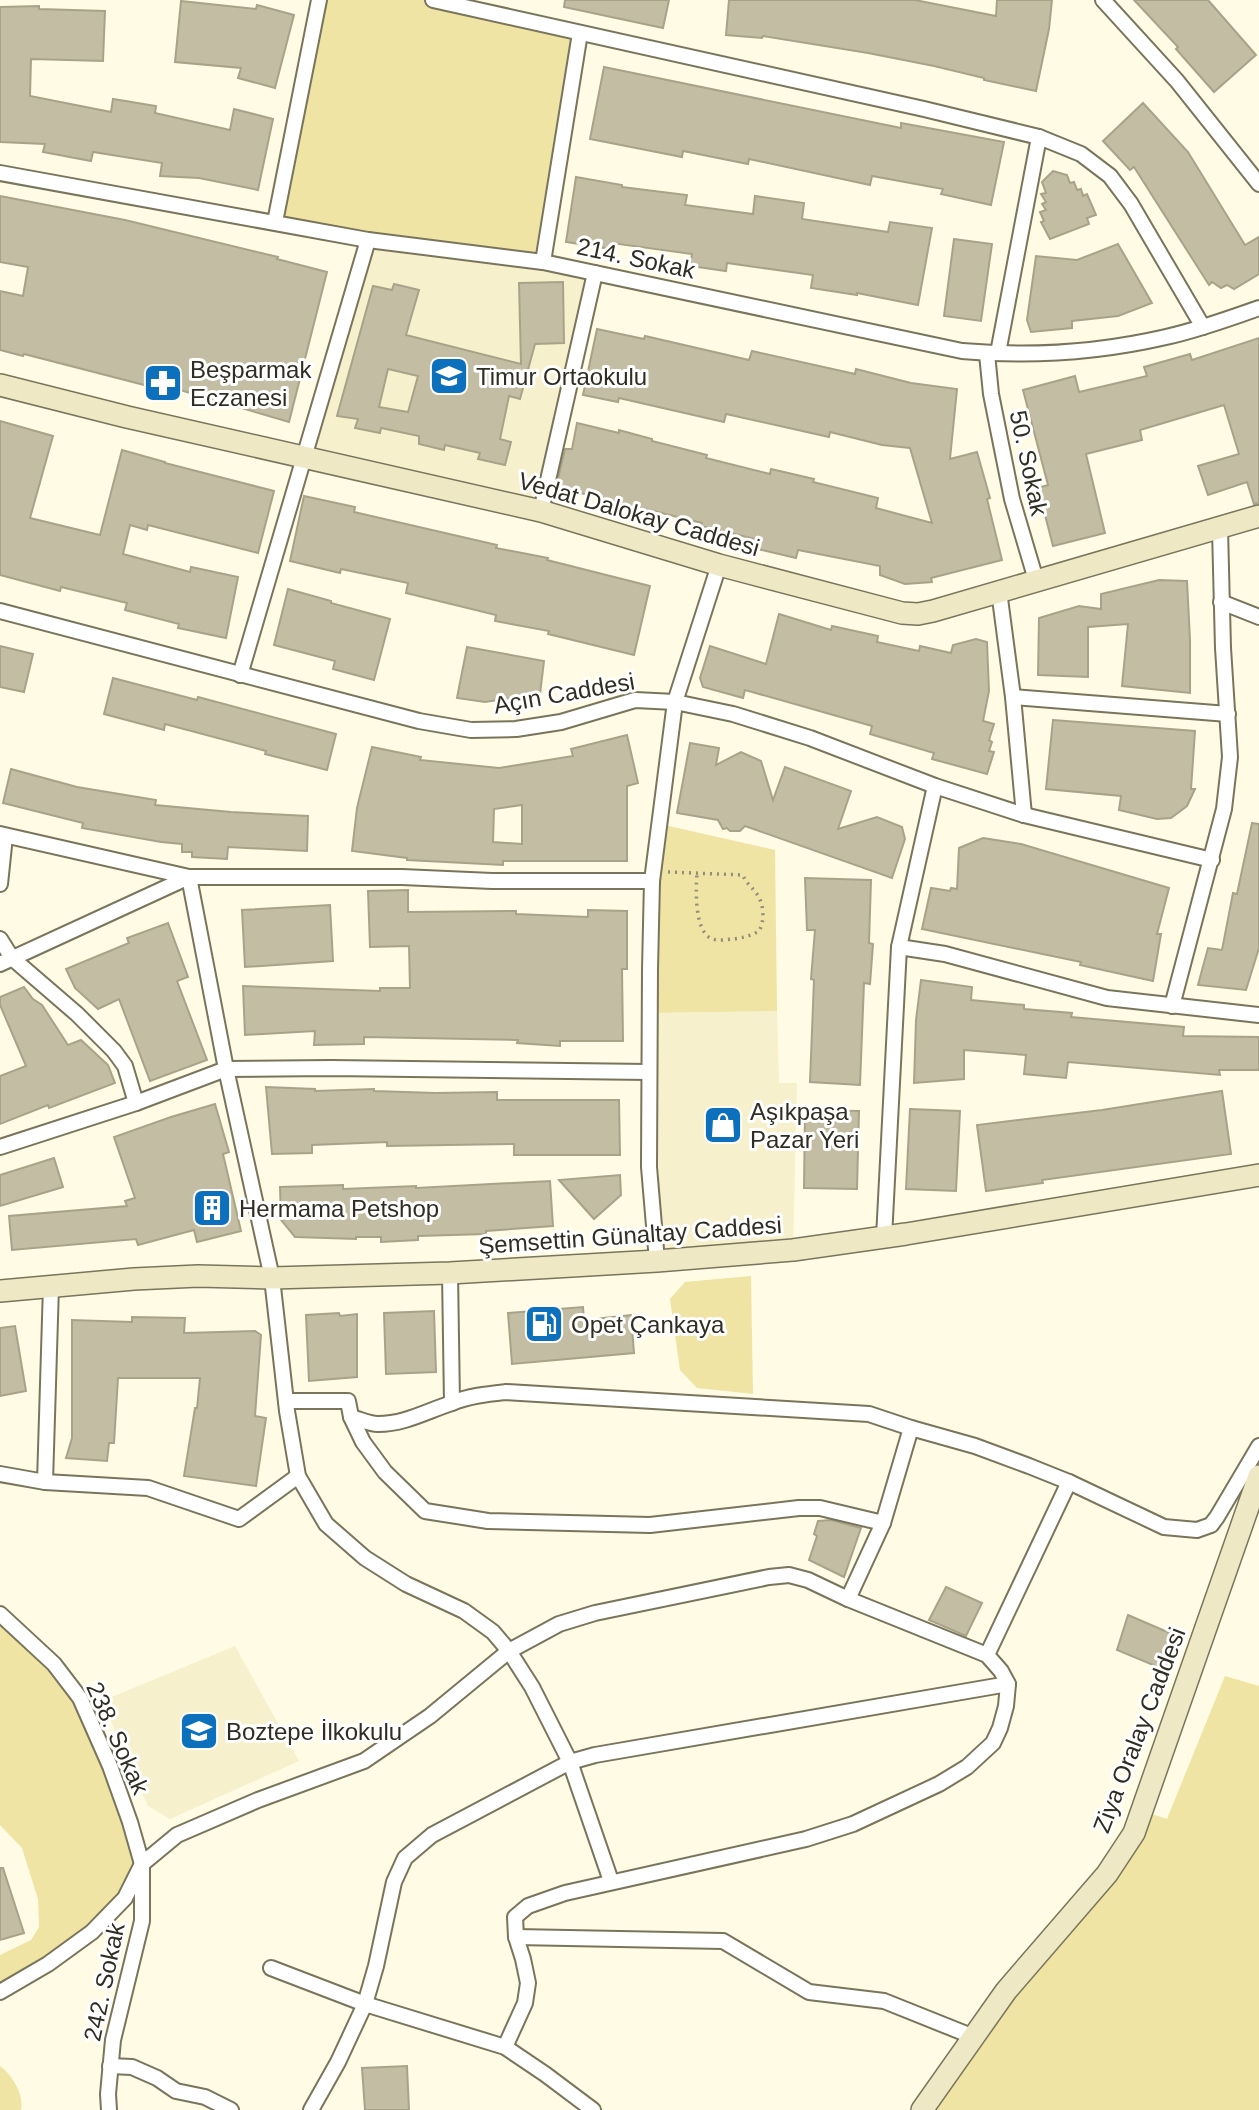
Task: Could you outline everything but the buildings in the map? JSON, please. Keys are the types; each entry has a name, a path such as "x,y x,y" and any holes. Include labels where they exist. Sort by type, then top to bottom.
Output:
{"street":[{"path":"275,222 318,0"},
{"path":"433,0 924,108 1039,137 1081,154 1110,176 1131,204 1203,327"},
{"path":"1102,0 1177,81 1259,184"},
{"path":"543,262 580,33"},
{"name":"50. Sokak","path":"1036,580 1012,499 991,394 993,354 1039,137"},
{"name":"214. Sokak","path":"0,173 368,240 543,262 962,351 993,354 1084,351 1157,339 1259,308"},
{"path":"240,674 368,240"},
{"path":"541,511 595,273"},
{"name":"Vedat Dalokay Caddesi","path":"0,385 127,417 541,511 719,565 902,613 933,611 1259,516"},
{"path":"1172,1006 1224,809 1230,757 1221,602 1220,528"},
{"path":"657,1261 649,1167 653,876 675,702 719,565"},
{"path":"999,591 1013,697 1024,815"},
{"path":"1221,602 1259,617"},
{"name":"Açın Caddesi","path":"0,611 419,721 471,730 516,729 561,722 635,700 675,702 733,714 810,738 935,786 1024,815 1212,860"},
{"path":"1013,697 1228,714"},
{"path":"884,1238 900,947 935,786"},
{"path":"0,884 2,835 189,877 402,877 492,881 653,876"},
{"path":"6,961 189,877"},
{"path":"189,877 226,1069 272,1278 286,1401 298,1476 326,1524 365,1558 406,1584 464,1611 493,1632 509,1651 532,1687 570,1762 611,1881"},
{"path":"0,939 6,961 78,1014 114,1051 125,1066 136,1102"},
{"path":"900,947 957,957 1107,998 1259,1015"},
{"path":"0,1147 226,1069 649,1072"},
{"name":"Şemsettin Günaltay Caddesi","path":"0,1291 198,1276 272,1278 450,1273 793,1250 884,1238 1259,1175"},
{"path":"450,1273 452,1402"},
{"path":"45,1482 51,1286"},
{"path":"351,1417 376,1424 400,1421 424,1415 452,1402 506,1392 869,1414 975,1446 1069,1482 1164,1527 1198,1530 1211,1525 1217,1517 1259,1446"},
{"path":"286,1401 348,1401 351,1417 363,1442 385,1472 425,1511 488,1521 650,1524 820,1508 883,1523"},
{"path":"848,1599 883,1523 911,1428"},
{"path":"0,1474 45,1482 148,1488 239,1520 298,1476"},
{"name":"Ziya Oralay Caddesi","path":"922,2110 1006,1991 1107,1874 1134,1833 1259,1476"},
{"path":"987,1655 1069,1482"},
{"path":"0,1992 48,1964 92,1931 125,1898 142,1864 177,1835 258,1800 364,1761 430,1716 509,1651 559,1624 595,1613 789,1575 808,1580 987,1655 1001,1671 1008,1684 1006,1706 993,1743 967,1767 939,1784 853,1824 806,1839 729,1858 611,1881 528,1906 515,1917 516,1937 528,1983 526,2003 505,2047"},
{"name":"238. Sokak","path":"0,1614 54,1664 80,1698 110,1766 142,1864"},
{"path":"311,2110 338,2062 365,2004 394,1882 405,1858 432,1835 570,1762 595,1755 1008,1684"},
{"name":"242. Sokak","path":"109,2110 113,2040 142,1921 142,1864"},
{"path":"516,1937 723,1941 809,1992 884,2001 974,2036"},
{"path":"271,1968 365,2004 505,2047 578,2105 593,2110"},
{"path":"110,2066 132,2067 157,2078 176,2091 205,2097 230,2110"}],"path":[{"path":"653,876 697,873 743,875 759,898 763,923 759,931 736,939 719,940 709,937 703,929 698,912 695,893 697,873"}],"shaded area":[{"path":"319,0 433,0 580,33 543,262 275,222"},
{"name":"Timur Ortaokulu","path":"368,240 595,273 541,511 304,457"},
{"path":"660,824 775,850 777,1011 649,1013"},
{"name":"Aşıkpaşa Pazar Yeri","path":"777,1011 779,1083 797,1083 793,1250 657,1261 649,1013"},
{"path":"751,1276 753,1394 697,1388 680,1370 670,1299 685,1282"},
{"path":"0,1614 80,1698 142,1864 92,1932 0,1992 0,1955 31,1940 39,1927 38,1899 22,1848 0,1825"},
{"name":"Boztepe İlkokulu","path":"235,1646 299,1761 170,1819 148,1806 102,1701"},
{"path":"1225,1676 1259,1686 1259,2110 922,2110 1142,1811 1167,1819"},
{"path":"0,2066 16,2085 21,2098 21,2110 0,2110"}],"place":[{"name":"Timur Ortaokulu","path":"449,376"},
{"name":"Beşparmak Eczanesi","path":"163,383"},
{"name":"Aşıkpaşa Pazar Yeri","path":"723,1125"},
{"name":"Hermama Petshop","path":"212,1208"},
{"name":"Opet Çankaya","path":"544,1324"},
{"name":"Boztepe İlkokulu","path":"199,1731"}]}
